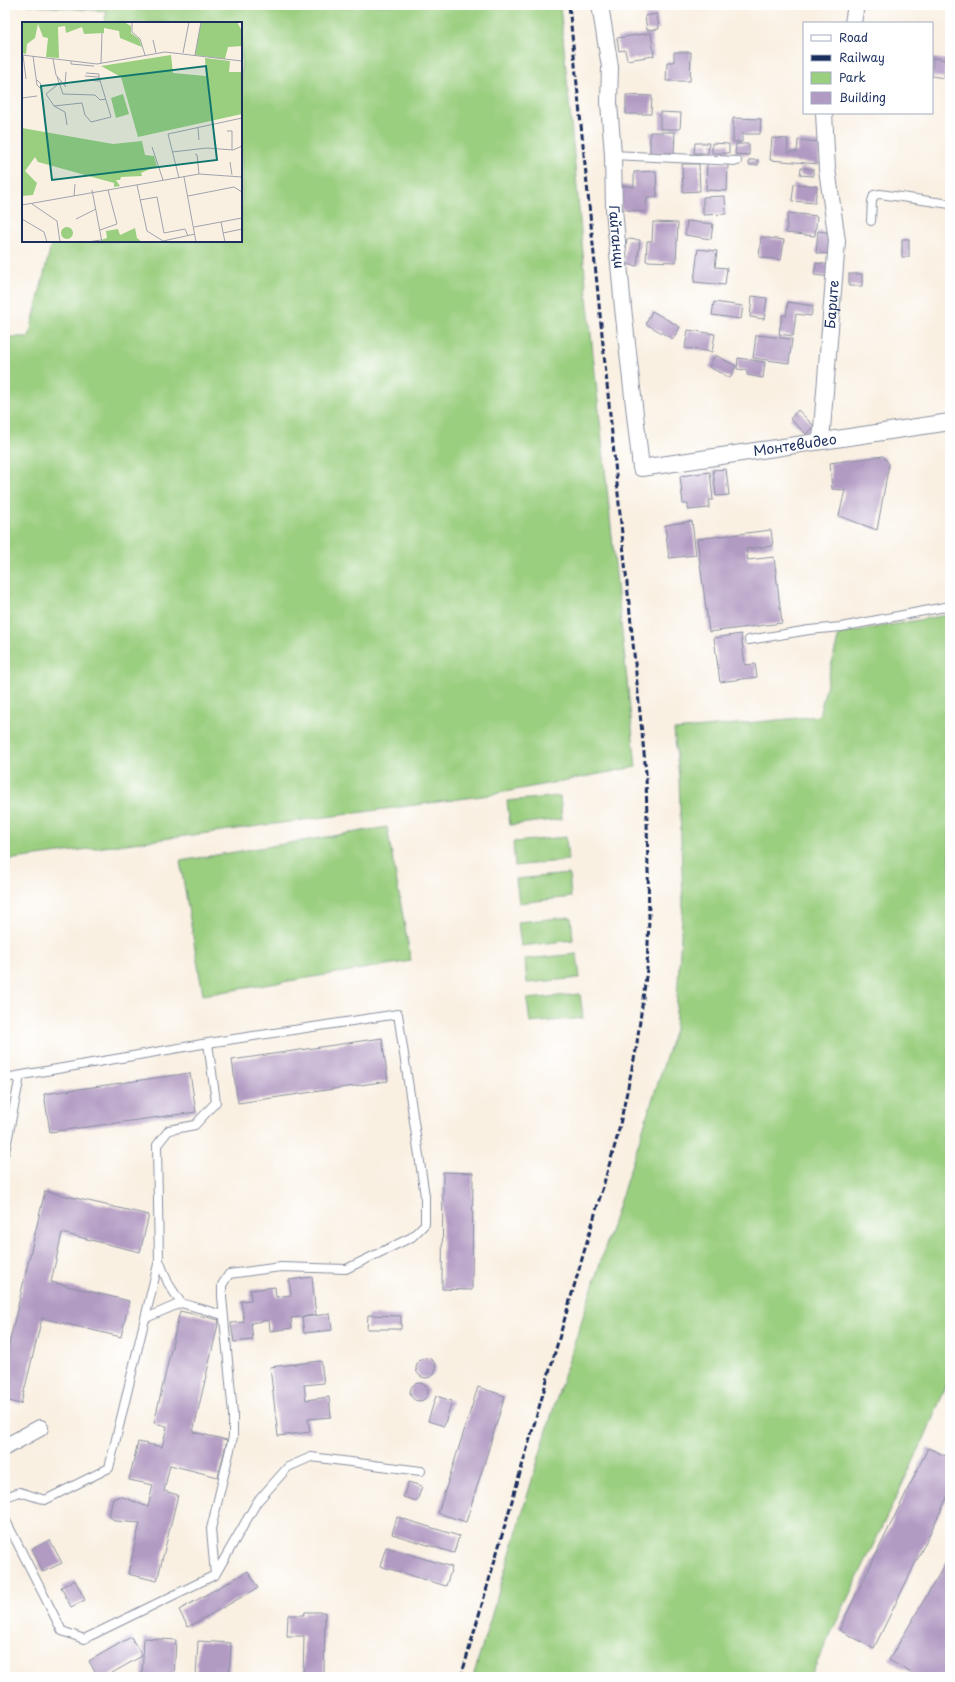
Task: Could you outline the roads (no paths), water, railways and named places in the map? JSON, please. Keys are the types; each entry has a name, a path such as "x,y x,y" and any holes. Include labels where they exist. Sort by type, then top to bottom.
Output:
{"street":[{"name":"Гайтанци","path":"600,5 610,67 609,103 613,155 614,209 641,468"},
{"path":"853,22 856,5"},
{"name":"Барите","path":"821,441 837,240 826,169 824,114"},
{"name":"Монтевидео","path":"641,468 950,422"},
{"path":"9,1442 40,1428"}],"lane":[{"path":"613,155 737,161"},
{"path":"871,221 872,201 874,195 880,194 950,204"},
{"path":"749,640 809,630 841,627 950,606"},
{"path":"5,1078 208,1042 398,1014 425,1196 425,1224 412,1237 346,1269 281,1267 229,1274 222,1285 222,1315 233,1414 233,1437 211,1529 215,1575"},
{"path":"5,1497 20,1492 45,1500 109,1468 159,1260 157,1145 169,1130 195,1125 216,1102 208,1042"},
{"path":"5,1152 20,1076"},
{"path":"159,1260 168,1283 181,1303"},
{"path":"146,1318 181,1303 222,1315"},
{"path":"5,1518 62,1631 84,1638 215,1575 257,1502 288,1466 311,1458 421,1470"}],"railway":[{"path":"461,1677 617,1138 636,1050 647,969 649,918 646,773 569,5"}]}
